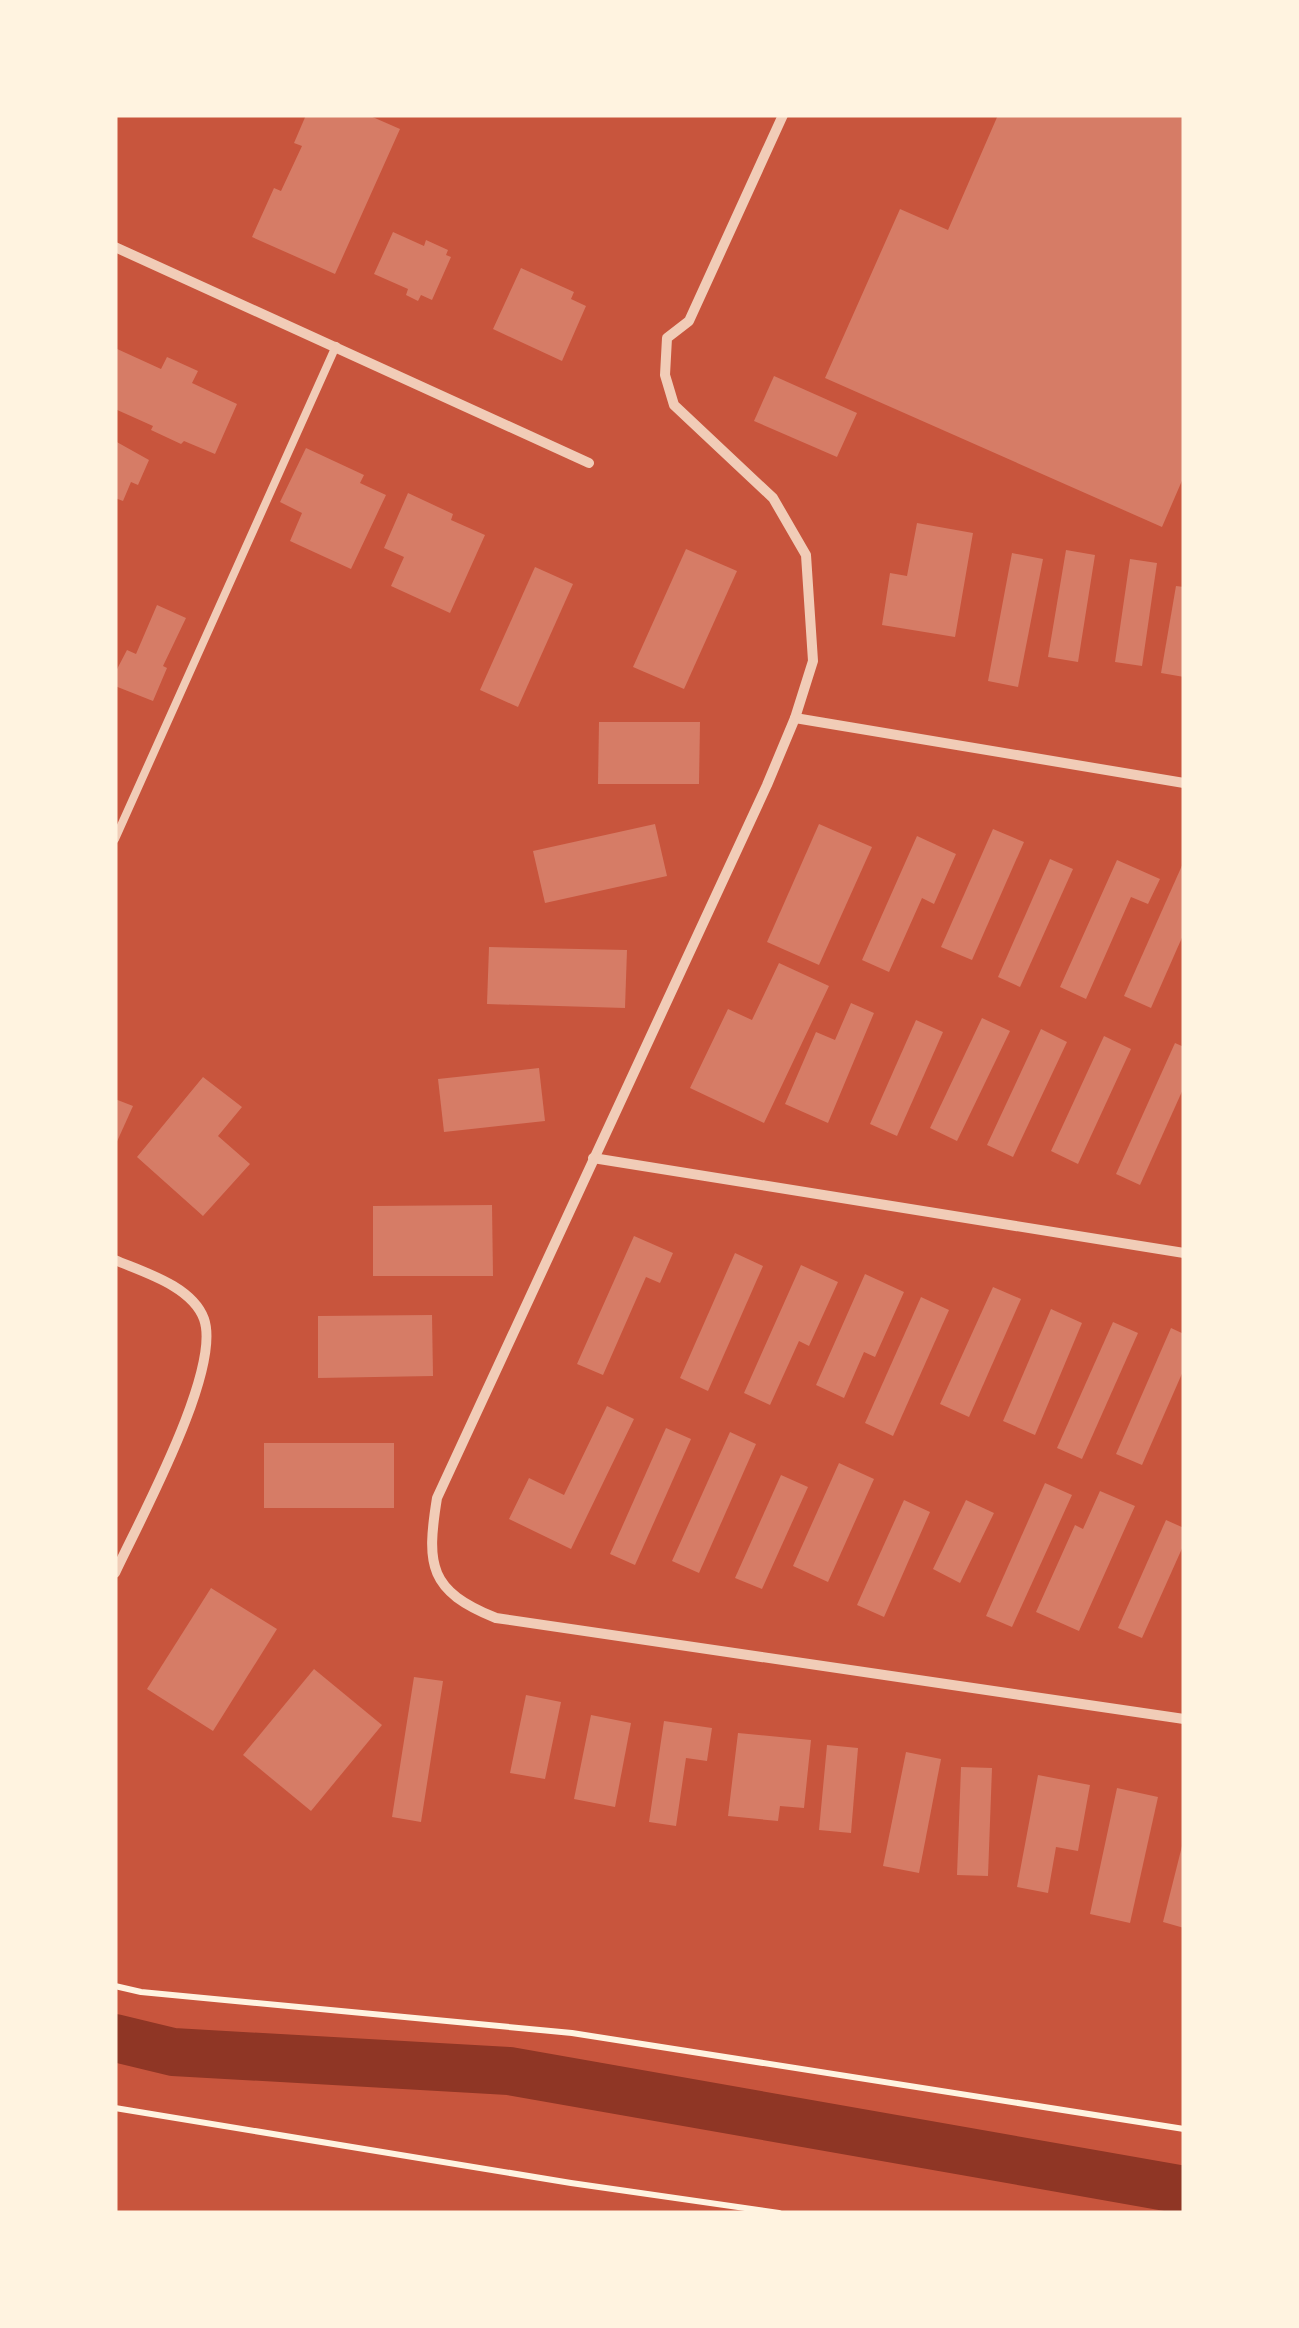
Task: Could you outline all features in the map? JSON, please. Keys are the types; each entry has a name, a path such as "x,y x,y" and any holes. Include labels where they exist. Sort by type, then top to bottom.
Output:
{"street":[{"path":"783,115 689,321 666,338 665,375 674,405 774,498 806,555 814,661 796,718 438,1498 431,1537 438,1578 461,1604 496,1618 1184,1719"},
{"path":"115,247 589,463"},
{"path":"796,718 1184,783"},
{"path":"593,1158 1184,1254"},
{"path":"115,1260 170,1284 191,1300 204,1319 206,1359 190,1408 115,1573"}],"lane":[{"path":"115,838 336,346"}],"path":[{"path":"115,1986 141,1992 394,2013 572,2033 1184,2129"},
{"path":"115,2108 779,2213"}],"building":[{"path":"306,115 368,115 400,129 335,274 252,237 274,188 281,191 302,146 294,143"},
{"path":"998,115 1184,115 1184,476 1162,527 825,378 900,209 948,230"},
{"path":"393,232 424,246 426,240 448,250 446,255 451,257 432,300 421,295 418,301 406,295 408,289 374,274"},
{"path":"521,268 574,292 571,299 586,306 562,361 493,329"},
{"path":"115,348 161,369 167,357 198,371 192,383 237,404 215,454 184,441 181,444 115,409"},
{"path":"774,376 857,413 837,457 754,421"},
{"path":"115,441 149,460 138,485 131,482 123,501 115,498"},
{"path":"306,448 364,475 360,483 386,495 351,569 290,541 302,513 280,502"},
{"path":"408,493 453,514 451,520 485,535 450,613 391,586 404,557 384,548"},
{"path":"917,523 973,533 955,637 882,625 890,573 907,576"},
{"path":"686,549 737,571 684,689 633,667"},
{"path":"1066,550 1095,555 1078,662 1048,657"},
{"path":"1012,553 1043,559 1018,687 988,681"},
{"path":"1130,559 1157,563 1142,666 1115,662"},
{"path":"535,567 573,584 518,707 480,690"},
{"path":"1176,586 1184,587 1184,677 1161,673"},
{"path":"157,605 186,618 163,666 167,668 153,701 115,686 115,673 127,650 136,654"},
{"path":"599,722 700,722 699,784 598,784"},
{"path":"655,824 667,876 545,903 533,851"},
{"path":"819,824 872,847 819,965 767,942"},
{"path":"993,829 1024,842 972,960 941,947"},
{"path":"917,836 956,854 934,904 922,898 889,972 862,960"},
{"path":"1050,859 1073,869 1020,987 998,977"},
{"path":"1117,860 1160,879 1148,904 1131,897 1086,999 1060,987"},
{"path":"1184,861 1184,933 1151,1008 1124,996"},
{"path":"489,947 627,950 625,1008 487,1004"},
{"path":"779,963 829,986 764,1123 690,1088 728,1009 752,1020"},
{"path":"851,1003 874,1013 828,1123 785,1104 816,1032 835,1040"},
{"path":"982,1018 1010,1031 957,1141 930,1128"},
{"path":"916,1020 943,1032 897,1136 870,1124"},
{"path":"1041,1029 1067,1042 1013,1157 987,1145"},
{"path":"1104,1036 1131,1049 1078,1164 1051,1151"},
{"path":"1175,1043 1184,1047 1184,1087 1140,1185 1116,1174"},
{"path":"539,1068 545,1121 444,1132 438,1079"},
{"path":"203,1077 242,1107 218,1136 250,1164 203,1216 137,1157"},
{"path":"115,1099 133,1106 115,1146"},
{"path":"492,1205 493,1276 373,1276 373,1206"},
{"path":"634,1236 673,1253 660,1283 646,1277 603,1375 577,1364"},
{"path":"735,1253 763,1266 708,1391 680,1378"},
{"path":"801,1265 838,1282 809,1346 799,1341 770,1405 744,1393"},
{"path":"865,1274 904,1292 875,1357 864,1352 844,1398 816,1385"},
{"path":"993,1287 1021,1299 969,1417 940,1404"},
{"path":"921,1297 949,1310 893,1436 865,1423"},
{"path":"1051,1309 1082,1323 1035,1435 1003,1421"},
{"path":"432,1315 433,1376 318,1378 318,1316"},
{"path":"1113,1322 1138,1333 1082,1459 1057,1448"},
{"path":"1171,1328 1184,1334 1184,1369 1142,1465 1116,1454"},
{"path":"607,1406 634,1419 571,1549 509,1519 529,1478 564,1495"},
{"path":"666,1428 691,1439 635,1565 610,1554"},
{"path":"730,1432 756,1444 699,1573 672,1561"},
{"path":"264,1443 394,1443 394,1508 264,1508"},
{"path":"839,1463 874,1479 828,1582 793,1566"},
{"path":"781,1475 808,1487 762,1589 735,1578"},
{"path":"1045,1483 1072,1495 1012,1627 986,1616"},
{"path":"1100,1491 1135,1506 1079,1631 1036,1612 1075,1525 1083,1529"},
{"path":"904,1500 930,1512 884,1617 857,1605"},
{"path":"966,1500 994,1513 960,1583 933,1569"},
{"path":"1166,1520 1184,1528 1184,1544 1142,1638 1118,1628"},
{"path":"211,1588 277,1629 213,1731 147,1689"},
{"path":"314,1669 382,1725 311,1811 243,1755"},
{"path":"414,1677 443,1681 421,1822 392,1817"},
{"path":"526,1695 561,1702 545,1779 510,1773"},
{"path":"591,1715 631,1723 615,1807 574,1799"},
{"path":"664,1721 712,1728 707,1761 686,1758 676,1826 649,1822"},
{"path":"738,1733 811,1740 804,1808 780,1806 778,1821 728,1816"},
{"path":"827,1745 858,1748 851,1833 819,1830"},
{"path":"906,1752 941,1759 919,1873 883,1866"},
{"path":"961,1767 992,1768 988,1876 957,1875"},
{"path":"1038,1775 1090,1785 1078,1851 1056,1847 1048,1893 1017,1887"},
{"path":"1117,1788 1158,1797 1130,1923 1090,1914"},
{"path":"1184,1842 1184,1928 1163,1922"}],"waterway":[{"path":"115,2038 173,2052 509,2071 1184,2190"}]}
